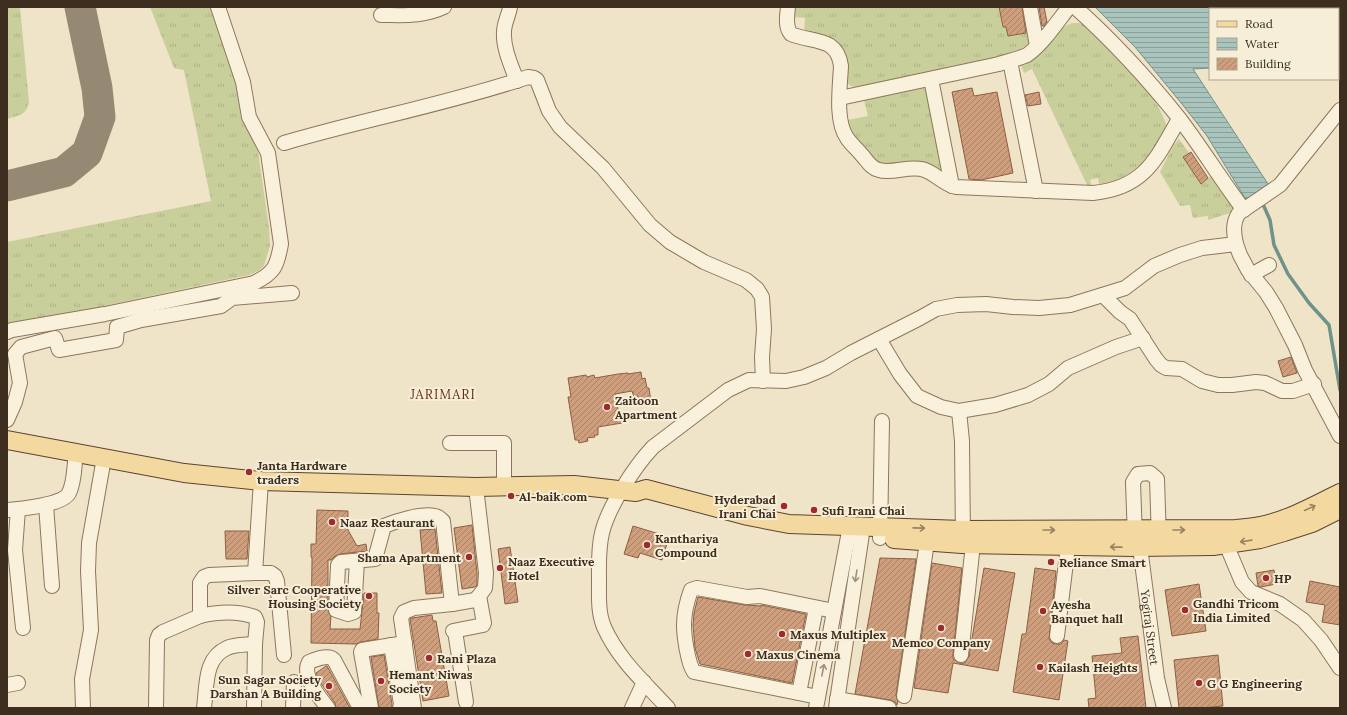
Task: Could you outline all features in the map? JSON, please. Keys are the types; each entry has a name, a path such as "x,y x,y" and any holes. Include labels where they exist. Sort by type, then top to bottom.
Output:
{"main road":[{"path":"7,440 184,474 260,481 476,487 574,485 629,491 645,499 755,529 787,534 864,532 1068,546 1137,541 1261,526 1282,526 1312,523 1340,509"},
{"path":"1159,538 1213,546 1260,539 1309,508 1340,493"},
{"path":"864,532 927,542 966,539 1137,541"}],"street":[{"path":"7,332 254,284 268,276 275,267 279,258 281,244 268,153 249,117 242,82 218,7"},
{"path":"381,15 422,15 444,7"},
{"path":"510,7 504,30 504,37 516,81"},
{"path":"788,7 787,25 788,31 791,34 826,43 837,51 841,66 840,114 842,130 846,138 873,168 879,170 923,169 931,172 952,186 1093,193 1114,190 1129,183 1149,168 1155,161 1179,119"},
{"path":"1030,7 1037,46"},
{"path":"840,98 1010,61 1027,54 1037,46 1069,7"},
{"path":"1075,7 1126,57 1179,119 1247,208"},
{"path":"1010,61 1036,191"},
{"path":"284,142 463,96 528,77 534,78 537,80 548,111 560,127 603,168 650,225 670,242 704,262 746,280 757,289 762,298 764,329 762,357 763,380"},
{"path":"931,79 952,186"},
{"path":"1340,110 1280,185 1239,213 1235,219 1234,233 1240,255 1251,275 1266,292 1276,308 1295,344 1305,370 1314,384 1340,436"},
{"path":"668,708 620,655 604,628 599,604 600,546 602,532 607,517 629,491 646,455 665,438 728,390 750,380 786,381 804,377 826,368 936,308 957,305 986,304 1039,308 1070,305 1125,288 1154,266 1180,254 1216,245 1223,246 1236,244"},
{"path":"1251,275 1269,265"},
{"path":"7,420 15,402 20,383 15,354 21,347 55,338 59,350 116,340 117,327 141,320 221,306 232,298 292,293"},
{"path":"1103,294 1120,312 1130,319 1161,365 1166,368 1182,369 1209,384 1232,385 1256,382 1265,383 1282,391 1293,391 1314,384"},
{"path":"879,339 900,374 917,396 942,407 959,411 995,405 1028,395 1049,384 1068,368 1116,347 1143,338"},
{"path":"959,411 962,441 966,539 961,655"},
{"path":"882,421 836,704 889,708"},
{"path":"450,443 504,443 504,486"},
{"path":"23,628 12,510 46,505 66,497 69,494 72,485 76,453"},
{"path":"84,708 82,679 91,630 88,571 89,542 104,458"},
{"name":"Yogiraj Street","path":"1159,538 1157,479 1150,473 1138,474 1133,482 1137,541 1157,678 1164,708"},
{"path":"255,573 260,481"},
{"path":"400,708 398,644 401,618 404,612 414,608 472,601 479,596 485,588 486,573 476,487"},
{"path":"46,505 52,586"},
{"path":"357,560 375,559 384,526 397,520 436,516 442,521 452,604"},
{"path":"834,611 760,596 747,597 697,588 691,590 684,629 690,666 694,672 799,693 817,703 834,611 864,532"},
{"path":"904,696 927,542"},
{"path":"1226,544 1242,582 1251,592 1280,604 1303,620 1321,640 1340,668"},
{"path":"1057,636 1068,546"},
{"path":"200,616 200,583 204,577 209,575 255,573 271,574 275,576 277,581 284,655"},
{"path":"466,702 454,631 484,625 479,596"},
{"path":"799,693 816,608"},
{"path":"156,708 157,640 159,635 200,616 212,613 234,613 255,617 257,622 255,644 254,708"},
{"path":"813,624 831,627"},
{"path":"204,708 208,670 211,661 226,648 255,644"},
{"path":"371,708 361,652 364,649 398,644"},
{"path":"398,644 414,708"},
{"path":"328,708 311,685 307,668 309,662 328,657 334,660 360,708"},
{"path":"293,708 294,682"},
{"path":"632,708 644,682"}],"green space":[{"path":"7,7 20,7 29,102 28,107 24,112 18,116 7,119"},
{"path":"150,7 214,7 238,86 244,123 257,144 269,228 270,246 264,266 258,271 249,275 24,323 7,325 7,242 211,201 184,70 174,68"},
{"path":"794,7 999,7 1002,27 1006,27 1008,36 1027,32 1029,44 998,58 868,86 857,87 850,85 846,80 846,68 804,32 805,18 794,17"},
{"path":"1072,23 1086,25 1133,73 1154,100 1167,127 1154,152 1128,178 1100,188 1098,178 1090,180 1092,189 1089,189 1032,69 1024,73 1020,63 1061,28"},
{"path":"926,87 945,177 886,166 873,159 857,141 848,120 868,116 864,100"},
{"path":"1179,139 1189,153 1183,157 1200,183 1215,174 1238,209 1208,220 1208,216 1193,218 1190,205 1180,206 1160,172 1173,146"}],"water":[{"path":"1095,7 1213,8 1209,8 1209,68 1193,69 1270,187 1248,203 1207,136 1135,47"},
{"path":"1340,7 1340,51 1339,8 1278,8"}],"building":[{"path":"999,7 1022,7 1026,33 1008,36 1006,27 1003,27"},
{"path":"1039,7 1044,7 1047,22 1044,26 1042,26"},
{"path":"972,88 974,96 997,92 1013,173 981,180 969,179 952,92"},
{"path":"1039,92 1041,104 1028,106 1025,95"},
{"path":"1191,152 1208,178 1201,184 1183,157"},
{"path":"1291,357 1297,373 1283,377 1278,361"},
{"name":"Zaitoon Apartment","path":"641,372 642,379 645,378 647,388 649,388 651,402 639,404 638,396 634,397 632,391 615,394 622,423 598,427 598,435 587,438 588,441 579,443 578,440 575,440 568,397 571,397 568,378 594,375 595,378"},
{"name":"Silver Sarc Cooperative Housing Society","path":"317,510 348,511 348,530 357,546 366,544 367,551 340,554 331,560 328,560 328,610 331,616 330,629 360,629 364,593 377,593 377,613 379,613 378,639 356,644 311,643 311,544 316,544"},
{"name":"Shama Apartment","path":"472,525 477,585 475,587 462,589 454,528"},
{"name":"Kanthariya Compound","path":"633,526 669,537 662,560 640,553 638,558 624,554"},
{"path":"435,529 442,593 426,594 420,530"},
{"path":"225,531 249,531 247,559 226,559"},
{"path":"510,547 518,602 505,604 498,549"},
{"path":"880,558 916,559 896,695 898,701 897,705 895,702 890,700 855,694"},
{"path":"932,563 962,568 953,654 953,659 960,663 965,663 969,656 984,568 1015,573 998,671 953,663 948,693 914,688"},
{"name":"Kailash Heights","path":"1035,568 1056,571 1049,639 1052,643 1056,644 1061,644 1064,640 1068,641 1059,700 1013,692 1022,634 1026,634"},
{"name":"HP","path":"1274,570 1276,584 1261,587 1258,586 1256,573"},
{"path":"1310,581 1340,587 1340,625 1322,622 1325,605 1306,602"},
{"name":"Gandhi Tricom India Limited","path":"1199,584 1206,631 1172,636 1165,590"},
{"name":"Maxus Cinema","path":"698,597 745,605 761,605 806,614 792,683 700,664 695,648 693,625"},
{"name":"Rani Plaza","path":"432,615 433,621 436,621 449,696 423,701 410,619"},
{"path":"1138,636 1146,708 1089,708 1088,699 1096,698 1092,656 1122,653 1120,638"},
{"path":"384,655 392,708 379,708 371,657"},
{"name":"G G Engineering","path":"1218,655 1223,706 1179,708 1174,660"},
{"name":"Sun Sagar Society Darshan A Building","path":"326,666 350,708 336,708 335,703 320,682 316,673"}],"waterway":[{"path":"1262,202 1270,220 1274,245 1288,274 1309,303 1329,325 1340,390"}],"taxiway":[{"path":"7,186 64,172 87,153 100,117 97,88 80,7"}],"place":[{"name":"Zaitoon Apartment","path":"607,407"},
{"name":"Janta Hardware traders","path":"249,472"},
{"name":"Al-baik.com","path":"511,496"},
{"name":"Hyderabad Irani Chai","path":"784,506"},
{"name":"Sufi Irani Chai","path":"814,510"},
{"name":"Naaz Restaurant","path":"332,522"},
{"name":"Kanthariya Compound","path":"647,545"},
{"name":"Shama Apartment","path":"469,557"},
{"name":"Reliance Smart","path":"1051,562"},
{"name":"Naaz Executive Hotel","path":"500,568"},
{"name":"HP","path":"1266,578"},
{"name":"Silver Sarc Cooperative Housing Society","path":"369,596"},
{"name":"Gandhi Tricom India Limited","path":"1185,610"},
{"name":"Ayesha Banquet hall","path":"1043,611"},
{"name":"Memco Company","path":"941,628"},
{"name":"Maxus Multiplex","path":"782,634"},
{"name":"Maxus Cinema","path":"748,654"},
{"name":"Rani Plaza","path":"429,658"},
{"name":"Kailash Heights","path":"1040,667"},
{"name":"Hemant Niwas Society","path":"381,681"},
{"name":"G G Engineering","path":"1199,683"},
{"name":"Sun Sagar Society Darshan A Building","path":"329,686"}],"district":[{"name":"JARIMARI","path":"443,394"}]}
